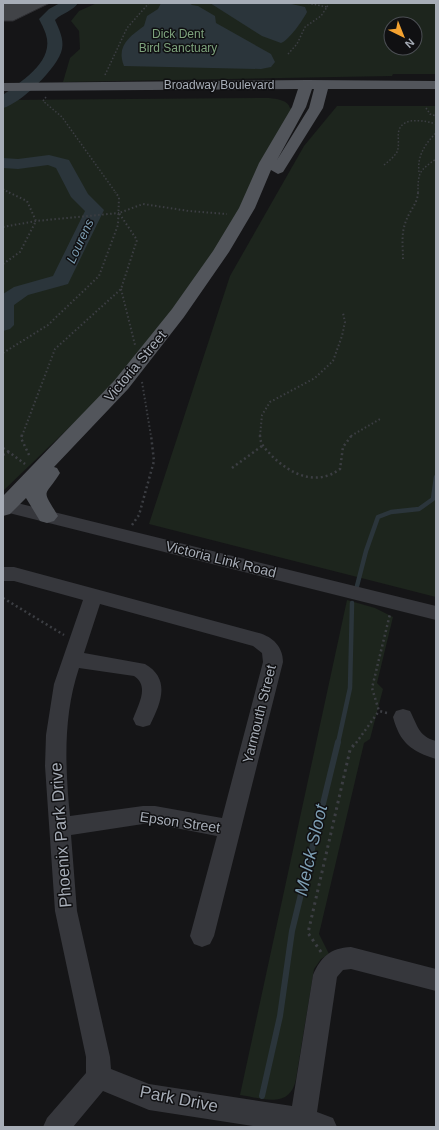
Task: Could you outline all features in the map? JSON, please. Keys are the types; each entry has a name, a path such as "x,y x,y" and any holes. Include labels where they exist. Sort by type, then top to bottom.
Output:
{"main road":[{"name":"Broadway Boulevard","path":"8,91 321,89 436,85"},
{"name":"Broadway Boulevard","path":"50,91 103,86 305,89"},
{"name":"Victoria Street","path":"4,508 139,364 178,313 221,252 245,211 267,163 299,107 305,89"},
{"name":"Broadway Boulevard","path":"321,89 436,94"},
{"name":"Victoria Street","path":"245,211 272,179 299,138 316,108 321,89"},
{"path":"47,516 34,497 37,489 69,448 75,434"}],"street":[{"name":"Victoria Link Road","path":"4,508 47,516 436,613"},
{"name":"Yarmouth Street","path":"3,574 14,574 259,640 272,650 273,662 202,936"},
{"name":"Phoenix Park Drive","path":"94,596 64,684 56,735 55,766 66,911 98,1057 99,1077"},
{"path":"75,651 138,669 145,672 152,679 153,688 143,719"},
{"path":"403,717 406,730 416,742 436,750"},
{"name":"Epson Street","path":"60,827 143,815 155,815 230,829"},
{"path":"310,1125 325,975 330,965 338,960 351,958 436,980"},
{"path":"56,1127 99,1077"},
{"name":"Park Drive","path":"99,1077 149,1097 310,1125"}],"path":[{"path":"103,86 108,68 127,28 149,3"},
{"path":"307,3 326,7"},
{"path":"288,54 297,44 305,27 321,16 329,3"},
{"path":"3,353 48,325 99,276 118,225 119,197 62,117 43,101 50,91"},
{"path":"426,108 430,114 436,116"},
{"path":"384,165 397,154 400,148 399,130 405,122 413,121 436,124"},
{"path":"403,259 405,222 418,199 418,167 421,153 436,133"},
{"path":"419,172 424,166 436,159"},
{"path":"3,189 28,201 36,221 20,252 3,264"},
{"path":"3,227 36,221 119,213 143,204 189,211 245,211"},
{"path":"119,213 137,240 121,290 139,364 149,417 154,461 138,515 126,536"},
{"path":"38,473 21,438 55,349 102,305 121,290"},
{"path":"343,313 345,322 342,336 333,361 315,378 276,398 270,402 265,409 262,416 260,440 262,446 286,469 294,473 317,478 327,476 340,469 342,449 345,442 351,435 380,419"},
{"path":"232,468 262,446"},
{"path":"3,448 38,473"},
{"path":"3,454 9,452"},
{"path":"3,598 75,651"},
{"path":"379,711 372,688 386,628 394,602"},
{"path":"379,711 403,717"},
{"path":"330,965 308,933 350,750 379,711"}],"green space":[{"name":"Dick Dent Bird Sanctuary","path":"97,3 436,3 436,74 63,82 70,58 80,49 79,31 71,21 79,11"},
{"path":"279,99 287,103 292,109 252,187 211,258 152,339 104,394 3,491 3,100"},
{"path":"337,106 436,106 436,597 149,524 230,276 304,146"},
{"path":"347,600 375,608 393,617 377,683 383,689 370,739 364,743 319,934 329,954 321,959 314,969 296,1079 293,1089 288,1095 274,1100 240,1095"}],"shaded area":[{"path":"161,3 189,3 198,6 215,16 216,23 271,54 275,62 271,67 261,69 124,66 122,53 125,43 133,34 144,26 147,16 158,9"},
{"path":"210,3 287,3 305,7 307,12 292,34 281,43 262,36"}],"building":[{"path":"3,3 50,3 13,21 3,21"}],"waterway":[{"name":"Lourens","path":"3,103 28,84 45,68 55,50 55,40 47,19 54,12 71,3"},
{"name":"Lourens","path":"3,163 18,164 49,160 63,164 80,197 95,210 61,280 21,291 4,303 3,325"},
{"name":"Melck Sloot","path":"357,586 366,551 378,517 391,512 419,509 433,499 436,477"},
{"name":"Melck Sloot","path":"338,743 350,688 352,603"},
{"name":"Melck Sloot","path":"262,1096 280,1016 292,931 338,742"}]}
